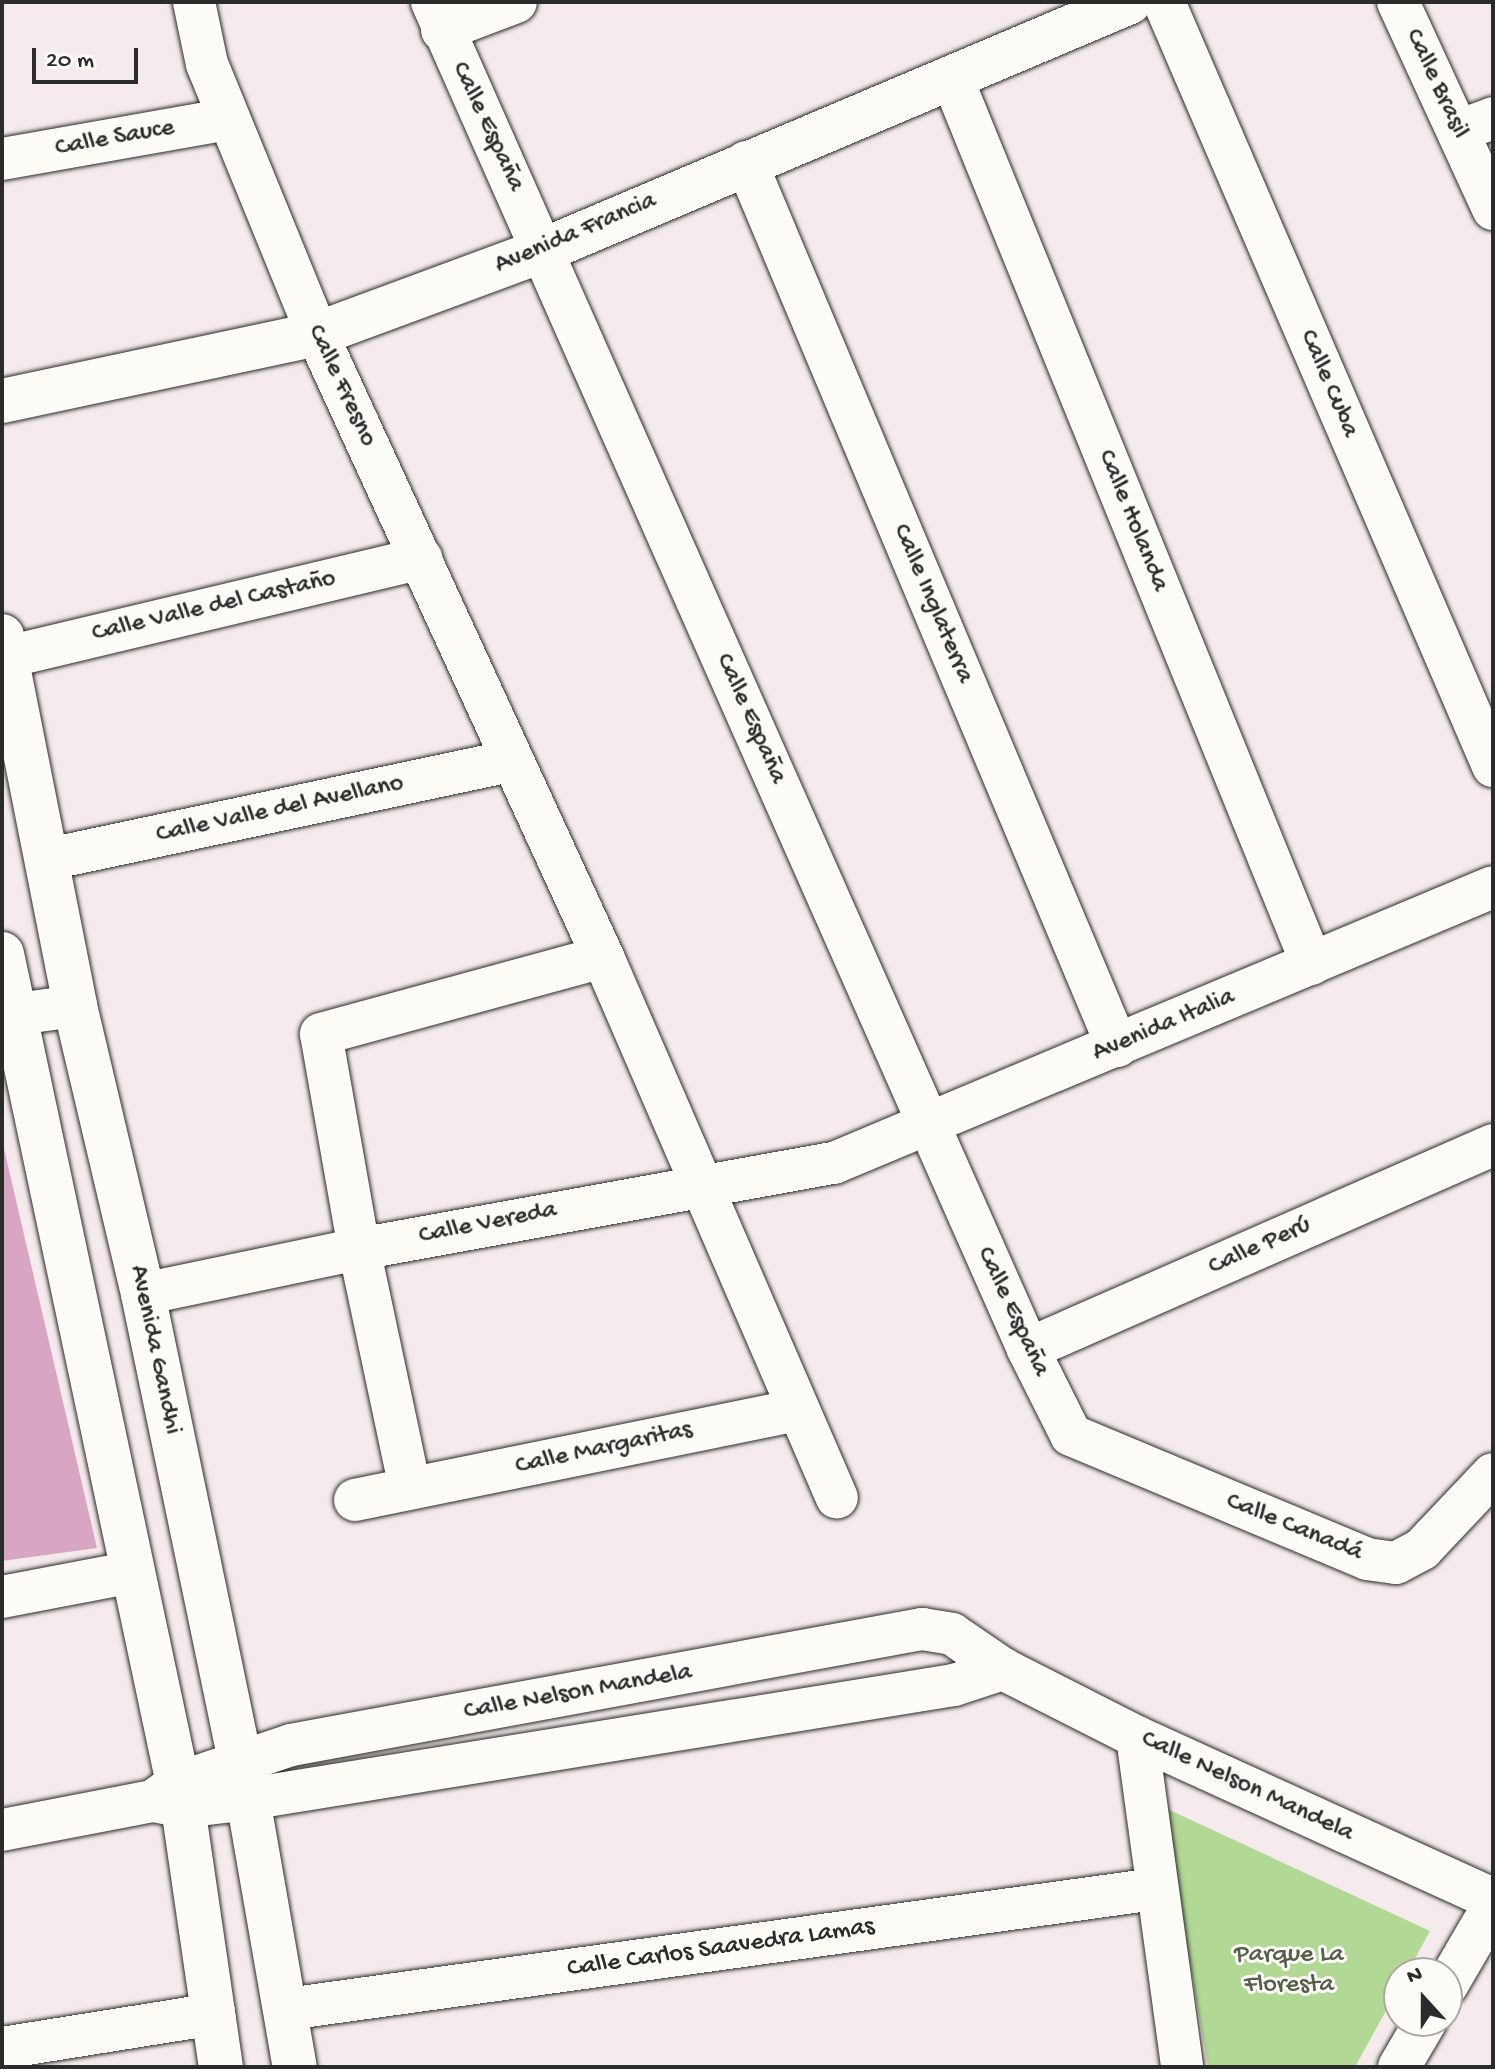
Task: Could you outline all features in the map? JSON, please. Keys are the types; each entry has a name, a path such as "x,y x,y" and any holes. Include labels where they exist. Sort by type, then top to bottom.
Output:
{"street":[{"name":"Calle Fresno","path":"194,2 207,64 317,334 603,957 837,1498"},
{"path":"437,16 516,2"},
{"name":"Avenida Francia","path":"2,401 317,334 544,250 1130,2"},
{"name":"Calle Cuba","path":"1164,2 1493,766"},
{"name":"Calle Brasil","path":"1398,2 1476,124 1493,209"},
{"name":"Calle España","path":"437,16 544,250 1028,1349 1071,1435"},
{"name":"Calle Holanda","path":"952,78 1312,964"},
{"name":"Calle Sauce","path":"2,159 229,119"},
{"name":"Calle Inglaterra","path":"746,162 1117,1046"},
{"name":"Calle Valle del Castaño","path":"4,646 421,558"},
{"name":"Avenida Gandhi","path":"4,646 49,859 75,1006 143,1294 244,1780 295,2067"},
{"name":"Calle Valle del Avellano","path":"49,859 512,761"},
{"name":"Avenida Italia","path":"834,1163 929,1126 1493,887"},
{"path":"2,954 8,1016 133,1572 221,2067"},
{"path":"410,1488 359,1249 321,1034 603,957"},
{"path":"8,1016 75,1006"},
{"name":"Calle Perú","path":"1028,1349 1493,1145"},
{"name":"Calle Vereda","path":"143,1294 701,1184 834,1163"},
{"name":"Calle Margaritas","path":"355,1500 797,1410"},
{"name":"Calle Canadá","path":"1071,1435 1367,1559 1396,1563 1422,1549 1493,1474"},
{"path":"2,1597 133,1572"},
{"name":"Calle Nelson Mandela","path":"244,1780 291,1745 922,1629 952,1634 1003,1669 1137,1737 1493,1899"},
{"name":"Calle Nelson Mandela","path":"2,1830 244,1780 954,1685 1003,1669"},
{"path":"1137,1737 1155,1889 1182,2067"},
{"name":"Calle Carlos Saavedra Lamas","path":"287,2009 1155,1889"},
{"path":"1463,1958 1493,1906"},
{"path":"2,2048 214,2014"},
{"path":"1399,2067 1417,2037"}],"green space":[{"name":"Parque La Floresta","path":"1163,1807 1430,1931 1416,1957 1383,1957 1383,2016 1355,2067 1208,2067"}],"building":[{"path":"2,1140 97,1548 2,1561"}]}
